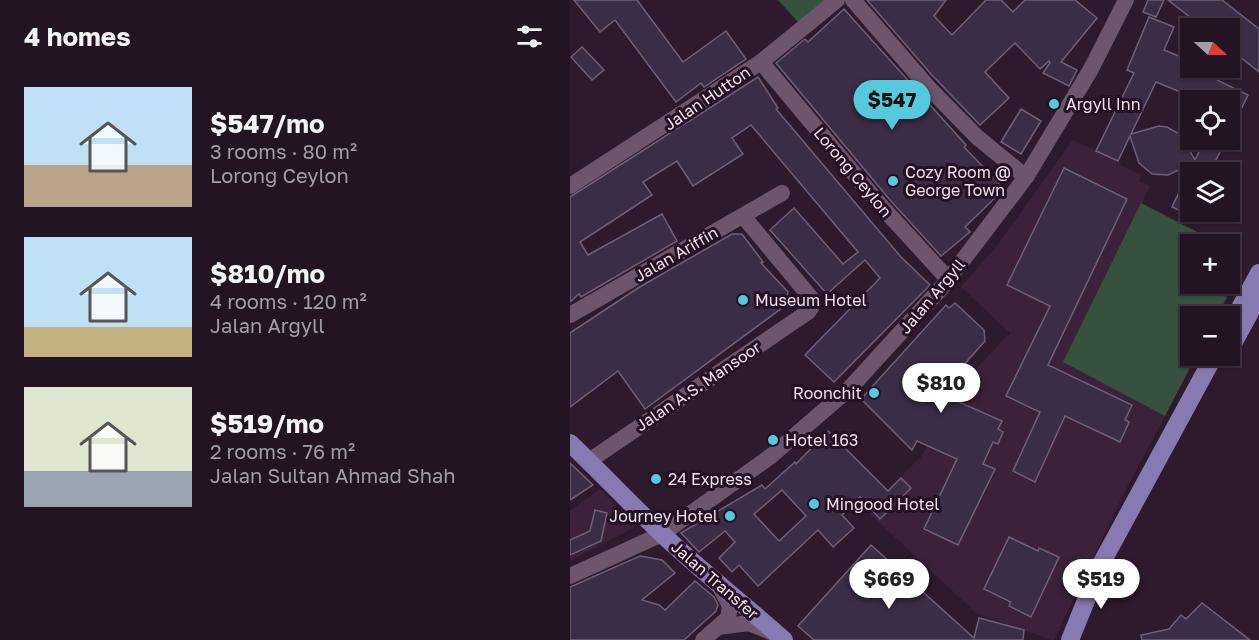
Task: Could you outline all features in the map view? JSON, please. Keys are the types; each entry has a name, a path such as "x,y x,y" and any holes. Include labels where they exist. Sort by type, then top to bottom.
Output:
{"main road":[{"path":"1240,308 1259,273"},
{"path":"1240,331 1259,296"},
{"path":"1070,640 1100,566 1209,366"},
{"path":"1082,640 1111,571 1221,366"},
{"name":"Jalan Transfer","path":"570,443 662,534 718,585 750,608 781,637"}],"street":[{"name":"Jalan Hutton","path":"570,186 761,62 837,0"},
{"path":"853,0 928,87 969,129 1026,177"},
{"name":"Jalan Argyll","path":"570,576 662,534 771,456 849,389 948,279 1026,177 1091,69 1126,0"},
{"name":"Lorong Ceylon","path":"761,62 882,207 948,279"},
{"name":"Jalan Ariffin","path":"570,315 782,193"},
{"name":"Jalan A.S. Mansoor","path":"589,460 810,310 812,299 743,216"},
{"path":"703,640 728,618 730,612 730,606 718,585"},
{"path":"717,627 749,623 781,637"}],"shaded area":[{"path":"1073,140 1121,163 1120,165 1141,175 1139,181 1150,186 1064,362 1165,416 1125,491 1052,640 976,613 866,510 921,457 955,397 974,371 1010,333 961,287 996,247"},
{"path":"600,489 635,527 570,561 570,555 607,513 596,510 590,531 570,540 570,511"}],"green space":[{"path":"778,0 825,0 799,23"},
{"path":"1141,203 1201,234 1180,234 1180,294 1221,294 1227,297 1222,306 1180,306 1180,366 1191,366 1165,416 1063,362"}],"building":[{"path":"574,0 637,0 683,62 726,31 746,59 704,87 701,83 676,102 615,20 600,32"},
{"path":"867,0 946,0 934,16 952,35 986,0 1001,0 1013,12 1025,0 1075,0 1097,18 1061,62 1077,70 1069,86 1043,73 1049,61 1040,69 1015,43 985,72 1009,98 980,125 931,74"},
{"path":"1148,0 1164,0 1156,17 1143,12"},
{"path":"1168,0 1222,0 1259,29 1259,72 1240,57 1240,18 1191,18"},
{"path":"844,9 966,145 964,147 1004,189 965,227 970,232 941,256 890,200 776,63 805,39 808,42"},
{"path":"1149,17 1174,27 1164,50 1180,57 1180,78 1218,78 1217,80 1238,90 1180,90 1180,92 1156,82 1131,134 1159,126 1167,127 1180,134 1180,150 1189,150 1195,160 1200,150 1221,150 1215,162 1180,162 1180,169 1168,175 1152,174 1139,163 1130,136 1118,161 1096,151 1134,73 1127,70"},
{"path":"582,47 604,70 592,80 571,57"},
{"path":"758,77 778,108 776,109 901,257 930,285 834,382 805,355 880,278 865,260 827,294 770,230 794,208 843,264 858,252 751,125 732,138 743,154 693,186 677,161 643,182 652,195 580,242 588,255 662,214 677,241 581,297 579,294 570,302 570,197"},
{"path":"1240,91 1248,95 1240,111"},
{"path":"1021,109 1041,121 1021,154 1001,142"},
{"path":"1064,168 1127,199 1048,365 1132,405 1125,420 1129,422 1120,442 1065,416 1035,482 1013,471 1040,412 1006,396 1050,306 1007,285"},
{"path":"1180,190 1180,211 1172,207"},
{"path":"732,234 742,234 763,262 761,263 788,292 786,305 645,409 618,371 570,407 570,333 638,288"},
{"path":"955,303 984,330 985,341 943,395 1002,421 998,429 1003,432 998,444 993,442 983,464 995,469 958,545 924,529 957,459 917,441 912,450 861,399 946,305 949,308"},
{"path":"828,431 888,491 901,478 911,488 880,519 860,497 842,515 854,528 833,547 818,530 758,586 739,565 732,572 719,558 735,542 725,531 699,552 681,533 762,485 765,489 795,462 796,464","holes":["782,490 806,516 779,541 754,514"]},
{"path":"570,463 593,485 570,500"},
{"path":"595,510 607,513 601,541 570,555 570,540 590,531"},
{"path":"1009,537 1038,551 1039,548 1059,557 1031,617 1009,606 1011,602 984,589"},
{"path":"871,545 974,638 979,618 1024,630 1023,640 814,640 798,626"},
{"path":"640,556 662,560 675,573 642,600 659,605 665,610 695,581 714,597 718,605 716,611 684,640 570,640 570,587"},
{"path":"1202,603 1250,640 1142,640 1141,635 1169,629 1181,615 1186,619"}],"place":[{"name":"Argyll Inn","path":"1054,104"},
{"name":"Cozy Room @ George Town","path":"893,181"},
{"name":"Museum Hotel","path":"743,300"},
{"name":"Roonchit","path":"874,393"},
{"name":"Hotel 163","path":"773,440"},
{"name":"24 Express","path":"656,479"},
{"name":"Mingood Hotel","path":"814,504"},
{"name":"Journey Hotel","path":"730,516"}]}
